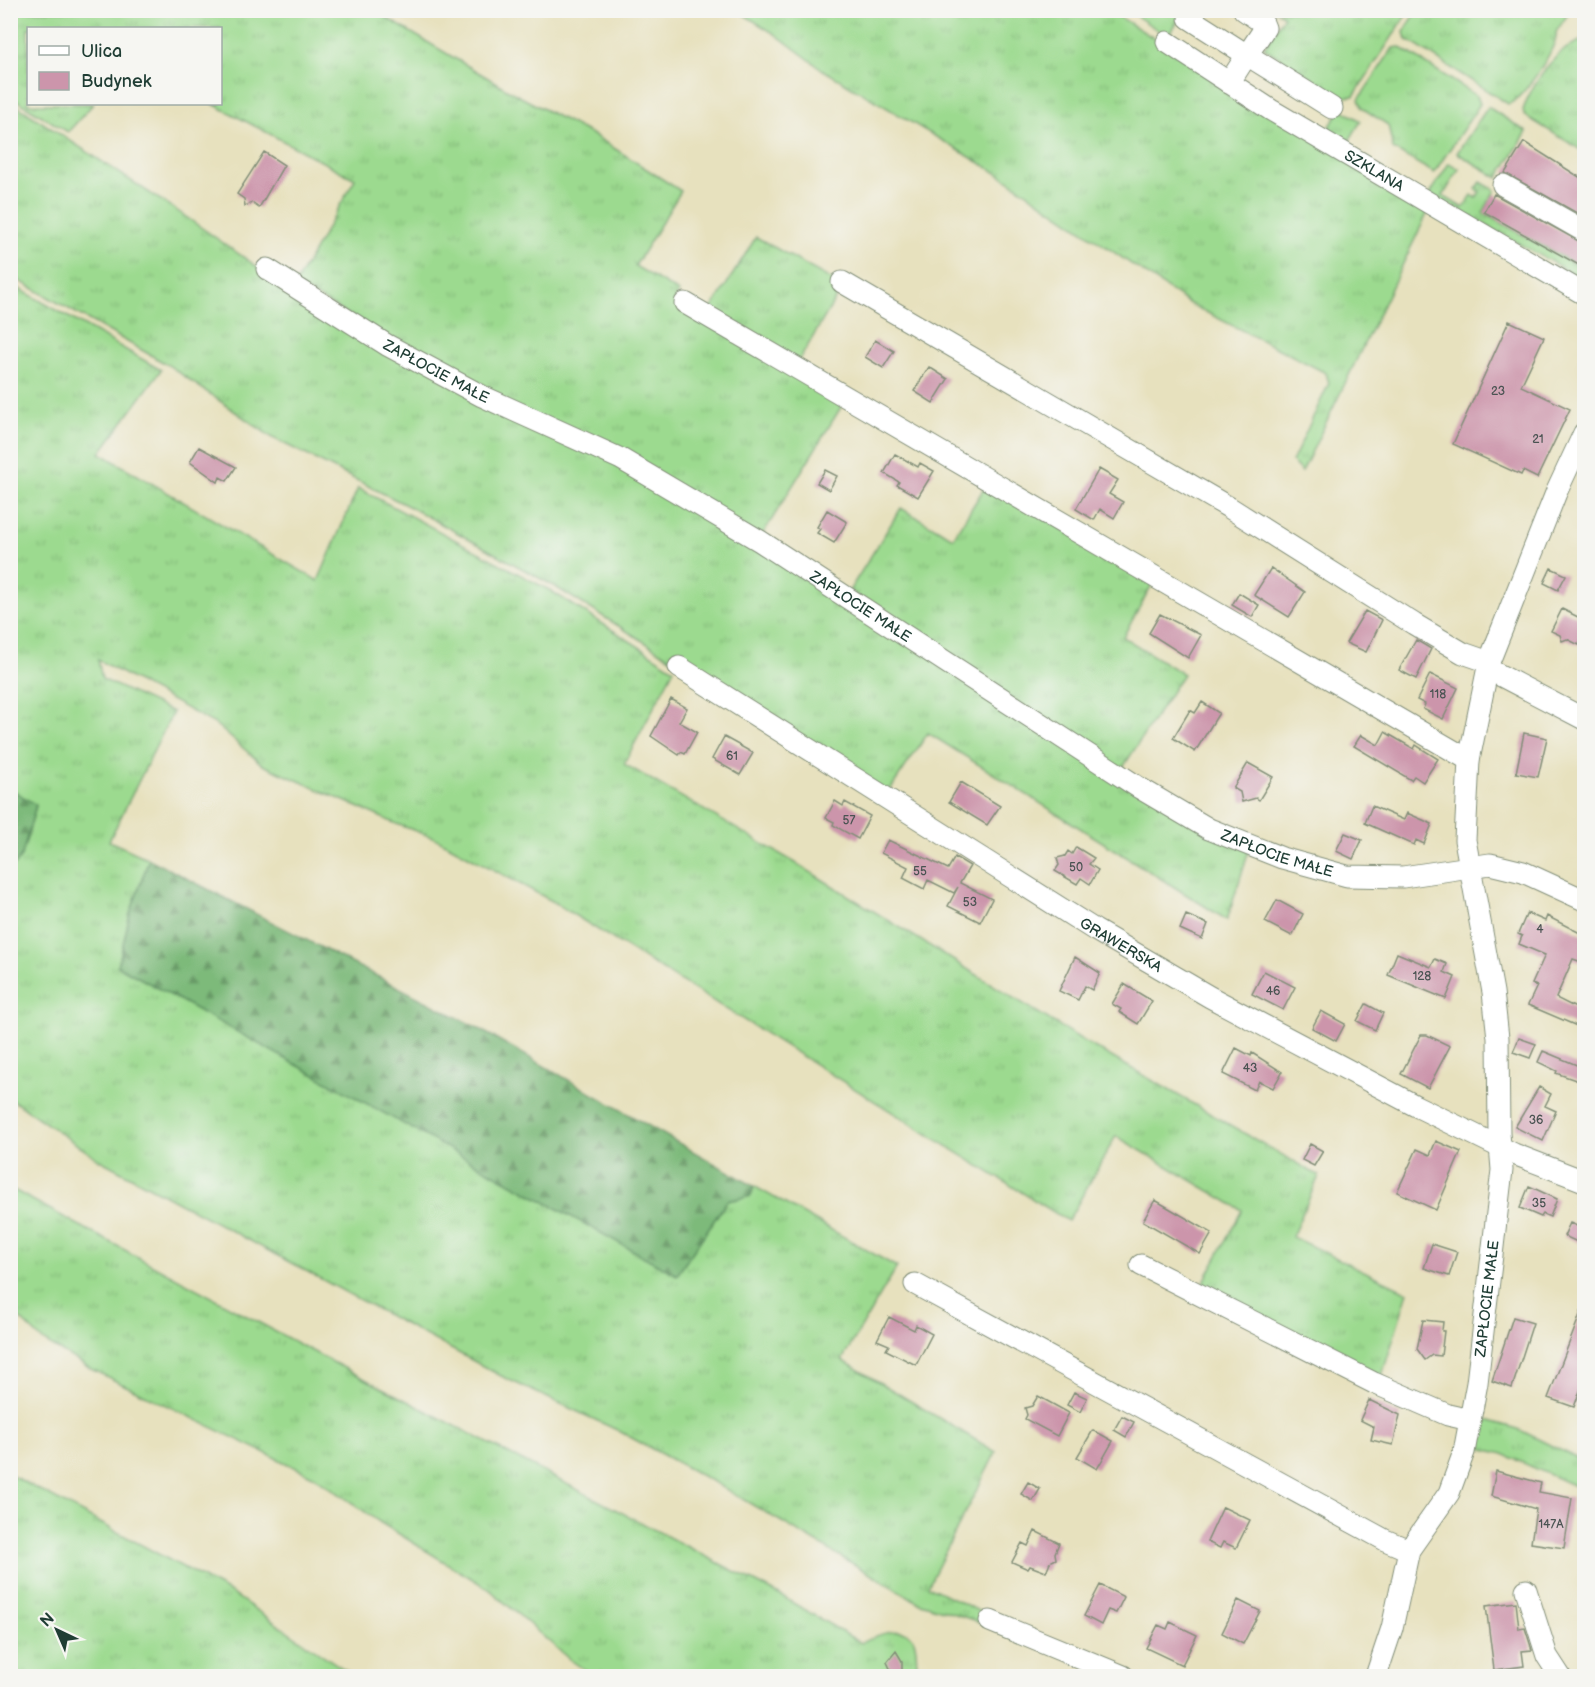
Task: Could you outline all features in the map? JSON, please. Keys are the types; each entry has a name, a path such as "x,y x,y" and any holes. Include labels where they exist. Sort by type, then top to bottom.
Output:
{"street":[{"path":"1229,83 1264,28 1263,23 1244,10"},
{"path":"1189,18 1332,108"},
{"name":"SZKLANA","path":"1167,42 1271,110 1584,294"},
{"path":"1503,185 1584,231"},
{"name":"ZAPŁOCIE MAŁE","path":"267,269 387,345 482,396 621,459 760,541 1137,788 1209,829 1282,858 1347,876 1403,876 1447,872 1471,865"},
{"path":"842,282 1230,508 1434,636 1584,719"},
{"path":"685,303 1469,760"},
{"name":"ZAPŁOCIE MAŁE","path":"1376,1677 1392,1628 1410,1550 1449,1493 1464,1452 1484,1329 1502,1170 1497,1027 1464,824 1469,760 1489,665 1556,494 1584,433"},
{"name":"GRAWERSKA","path":"679,667 1114,941 1210,997 1416,1106 1502,1147 1584,1181"},
{"path":"1471,865 1490,864 1523,872 1584,900"},
{"path":"1141,1265 1364,1378 1448,1415 1470,1420"},
{"path":"915,1284 1385,1540 1410,1550"},
{"path":"1526,1590 1547,1656 1560,1677"},
{"path":"990,1621 1123,1677"}],"green space":[{"path":"11,11 375,11 515,94 595,136 681,191 635,266 679,292 674,301 843,404 761,537 484,392 295,284 355,179 215,105 222,105 222,27 27,27 27,105 92,105 68,132 11,97"},
{"path":"738,11 1110,11 1430,208 1302,472 1292,462 1329,383 1326,373 1190,304 1002,176 823,70 775,34"},
{"path":"1129,11 1184,11 1168,37"},
{"path":"1276,11 1409,11 1354,96 1343,97 1264,48 1284,16"},
{"path":"1417,11 1570,11 1556,32 1556,39 1546,60 1530,84 1522,94 1508,104 1406,39 1404,32"},
{"path":"1584,40 1584,152 1524,115 1523,110 1539,78 1555,58 1564,50"},
{"path":"1400,47 1477,96 1480,104 1434,173 1393,149 1388,125 1362,108 1359,99 1393,48"},
{"path":"11,102 179,212 296,294 618,463 1249,850 1227,920 928,733 888,793 554,586 414,509 273,438 168,365 11,276"},
{"path":"1488,107 1527,132 1498,178 1457,153"},
{"path":"1341,109 1361,121 1349,141 1328,129"},
{"path":"1449,163 1459,169 1443,196 1463,208 1472,195 1476,198 1480,192 1476,189 1481,182 1495,190 1483,213 1584,269 1584,280 1430,194"},
{"path":"756,237 843,286 797,364 710,311"},
{"path":"11,284 161,370 100,453 318,581 358,488 551,591 674,669 624,764 794,862 1087,1043 1319,1176 1292,1237 1408,1292 1380,1382 1200,1289 1242,1210 1116,1136 1068,1221 550,900 435,838 394,823 263,765 215,724 98,660 102,679 173,712 109,841 149,859 130,914 118,966 677,1275 727,1201 751,1196 754,1186 897,1267 842,1360 996,1452 928,1586 989,1616 986,1624 918,1602 717,1484 617,1430 503,1377 98,1159 11,1099 10,870 22,855 36,806 10,789"},
{"path":"986,485 1154,581 1123,637 1183,674 1120,772 849,591 901,508 953,538"},
{"path":"11,789 36,805 22,855 11,870"},
{"path":"149,859 474,1026 754,1186 751,1196 727,1201 677,1275 118,966 130,914"},
{"path":"10,1188 321,1356 776,1593 861,1643 891,1632 907,1633 915,1644 917,1665 922,1676 594,1676 569,1659 489,1589 381,1523 315,1477 91,1369 42,1340 11,1310"},
{"path":"1476,1417 1518,1429 1584,1462 1584,1490 1503,1454 1472,1446"},
{"path":"11,1475 231,1593 354,1676 11,1676"}],"building":[{"path":"1524,142 1584,180 1584,217 1505,173"},
{"path":"264,152 284,165 259,208 252,203 245,206 244,199 237,194"},
{"path":"1494,194 1584,244 1584,268 1484,212"},
{"path":"1509,321 1544,337 1521,386 1570,409 1537,478 1523,471 1521,475 1453,444"},
{"path":"875,340 894,351 883,368 865,357"},
{"path":"929,367 948,379 933,403 914,391"},
{"path":"199,447 236,467 227,481 220,477 218,482 190,462"},
{"path":"895,454 918,467 920,463 934,471 918,497 897,485 899,482 884,473"},
{"path":"1099,469 1118,480 1109,494 1123,502 1114,518 1100,509 1094,520 1076,509"},
{"path":"825,470 837,476 829,490 817,483"},
{"path":"827,510 847,522 834,543 817,533 820,529 817,527"},
{"path":"1271,568 1305,592 1289,617 1254,595"},
{"path":"1551,568 1566,575 1558,590 1544,583"},
{"path":"1239,593 1259,605 1252,617 1232,605"},
{"path":"1562,609 1584,620 1584,634 1579,645 1567,639 1562,641 1560,635 1551,631"},
{"path":"1365,611 1382,620 1366,652 1346,643"},
{"path":"1160,614 1201,635 1188,658 1149,633"},
{"path":"1416,640 1431,649 1416,679 1399,670"},
{"path":"1430,674 1458,688 1443,719 1423,709 1425,704 1417,700"},
{"path":"671,699 687,708 679,722 697,732 685,754 681,752 679,755 651,736"},
{"path":"1202,702 1219,713 1195,752 1173,738 1190,710 1195,713"},
{"path":"1385,732 1414,749 1416,745 1438,759 1423,782 1414,776 1411,780 1354,746 1361,735 1378,745"},
{"path":"1524,733 1547,738 1538,777 1516,773"},
{"path":"724,737 753,753 740,775 712,759"},
{"path":"1248,763 1273,777 1259,800 1256,798 1242,802 1240,792 1233,788"},
{"path":"961,782 1000,806 987,825 949,802"},
{"path":"835,801 843,806 845,802 870,816 858,839 833,825 834,822 826,818"},
{"path":"1372,806 1404,820 1407,813 1432,824 1424,844 1416,840 1414,845 1365,823"},
{"path":"1345,833 1362,840 1353,859 1336,851"},
{"path":"888,840 948,869 955,857 970,866 960,883 992,899 980,922 948,906 958,887 954,893 928,880 924,889 903,878 908,867 881,853"},
{"path":"1076,847 1094,858 1089,864 1098,870 1090,884 1081,878 1077,884 1055,871 1059,865 1057,858 1065,856 1068,851 1072,854"},
{"path":"1277,900 1303,914 1292,936 1265,922"},
{"path":"1527,913 1545,921 1547,916 1584,935 1584,963 1573,959 1556,998 1584,1012 1584,1029 1528,1005 1537,986 1532,984 1545,955 1519,944 1522,936 1518,934"},
{"path":"1186,915 1208,924 1202,939 1180,929"},
{"path":"1397,953 1431,967 1435,959 1447,964 1444,972 1455,977 1446,999 1388,975"},
{"path":"1075,957 1100,973 1092,990 1085,986 1078,1000 1059,991"},
{"path":"1264,971 1295,987 1283,1010 1252,994"},
{"path":"1124,984 1152,1001 1138,1024 1119,1012 1121,1009 1112,1004"},
{"path":"1366,1004 1383,1013 1375,1030 1357,1021"},
{"path":"1321,1011 1345,1024 1336,1041 1312,1028"},
{"path":"1421,1035 1427,1035 1450,1046 1428,1088 1401,1074"},
{"path":"1519,1038 1536,1044 1530,1058 1513,1052"},
{"path":"1236,1048 1251,1056 1252,1053 1282,1072 1273,1088 1259,1081 1255,1090 1223,1074"},
{"path":"1543,1051 1584,1068 1584,1083 1556,1073 1557,1071 1538,1062"},
{"path":"1539,1087 1551,1094 1545,1106 1556,1111 1543,1141 1515,1127"},
{"path":"1436,1141 1461,1152 1436,1210 1397,1192 1417,1149 1430,1155"},
{"path":"1310,1144 1323,1151 1314,1166 1302,1160"},
{"path":"1529,1186 1557,1199 1550,1217 1543,1214 1541,1217 1520,1208"},
{"path":"1155,1200 1212,1233 1200,1254 1143,1221"},
{"path":"1570,1223 1584,1229 1584,1245 1564,1236"},
{"path":"1432,1244 1457,1252 1449,1276 1424,1268"},
{"path":"1583,1307 1584,1380 1574,1407 1548,1398"},
{"path":"889,1317 914,1330 916,1325 932,1334 916,1365 886,1350 889,1345 877,1340"},
{"path":"1513,1317 1533,1323 1512,1388 1492,1381"},
{"path":"1423,1320 1443,1322 1441,1356 1432,1355 1425,1360 1417,1349"},
{"path":"1074,1392 1087,1398 1080,1412 1067,1405"},
{"path":"1038,1396 1069,1413 1057,1436 1025,1419 1027,1415 1025,1408 1032,1406"},
{"path":"1369,1400 1400,1415 1393,1445 1371,1440 1374,1427 1360,1420"},
{"path":"1122,1416 1134,1422 1126,1437 1114,1430"},
{"path":"1093,1430 1113,1441 1097,1469 1077,1457"},
{"path":"1496,1471 1541,1483 1539,1492 1572,1498 1564,1548 1531,1543 1536,1509 1491,1496"},
{"path":"1028,1482 1040,1489 1033,1501 1021,1494"},
{"path":"1223,1507 1250,1520 1236,1548 1223,1542 1220,1548 1207,1542"},
{"path":"1035,1531 1059,1543 1055,1553 1056,1559 1050,1562 1046,1572 1030,1566 1028,1569 1012,1562 1022,1543 1028,1546"},
{"path":"1100,1585 1124,1597 1116,1613 1108,1610 1101,1625 1084,1616"},
{"path":"1238,1600 1260,1611 1243,1644 1222,1633"},
{"path":"1516,1602 1519,1629 1525,1628 1532,1650 1522,1651 1524,1666 1494,1670 1486,1606"},
{"path":"1170,1622 1197,1635 1182,1665 1146,1648 1158,1625 1167,1629"},
{"path":"896,1651 902,1661 902,1677 894,1677 887,1662"}]}
